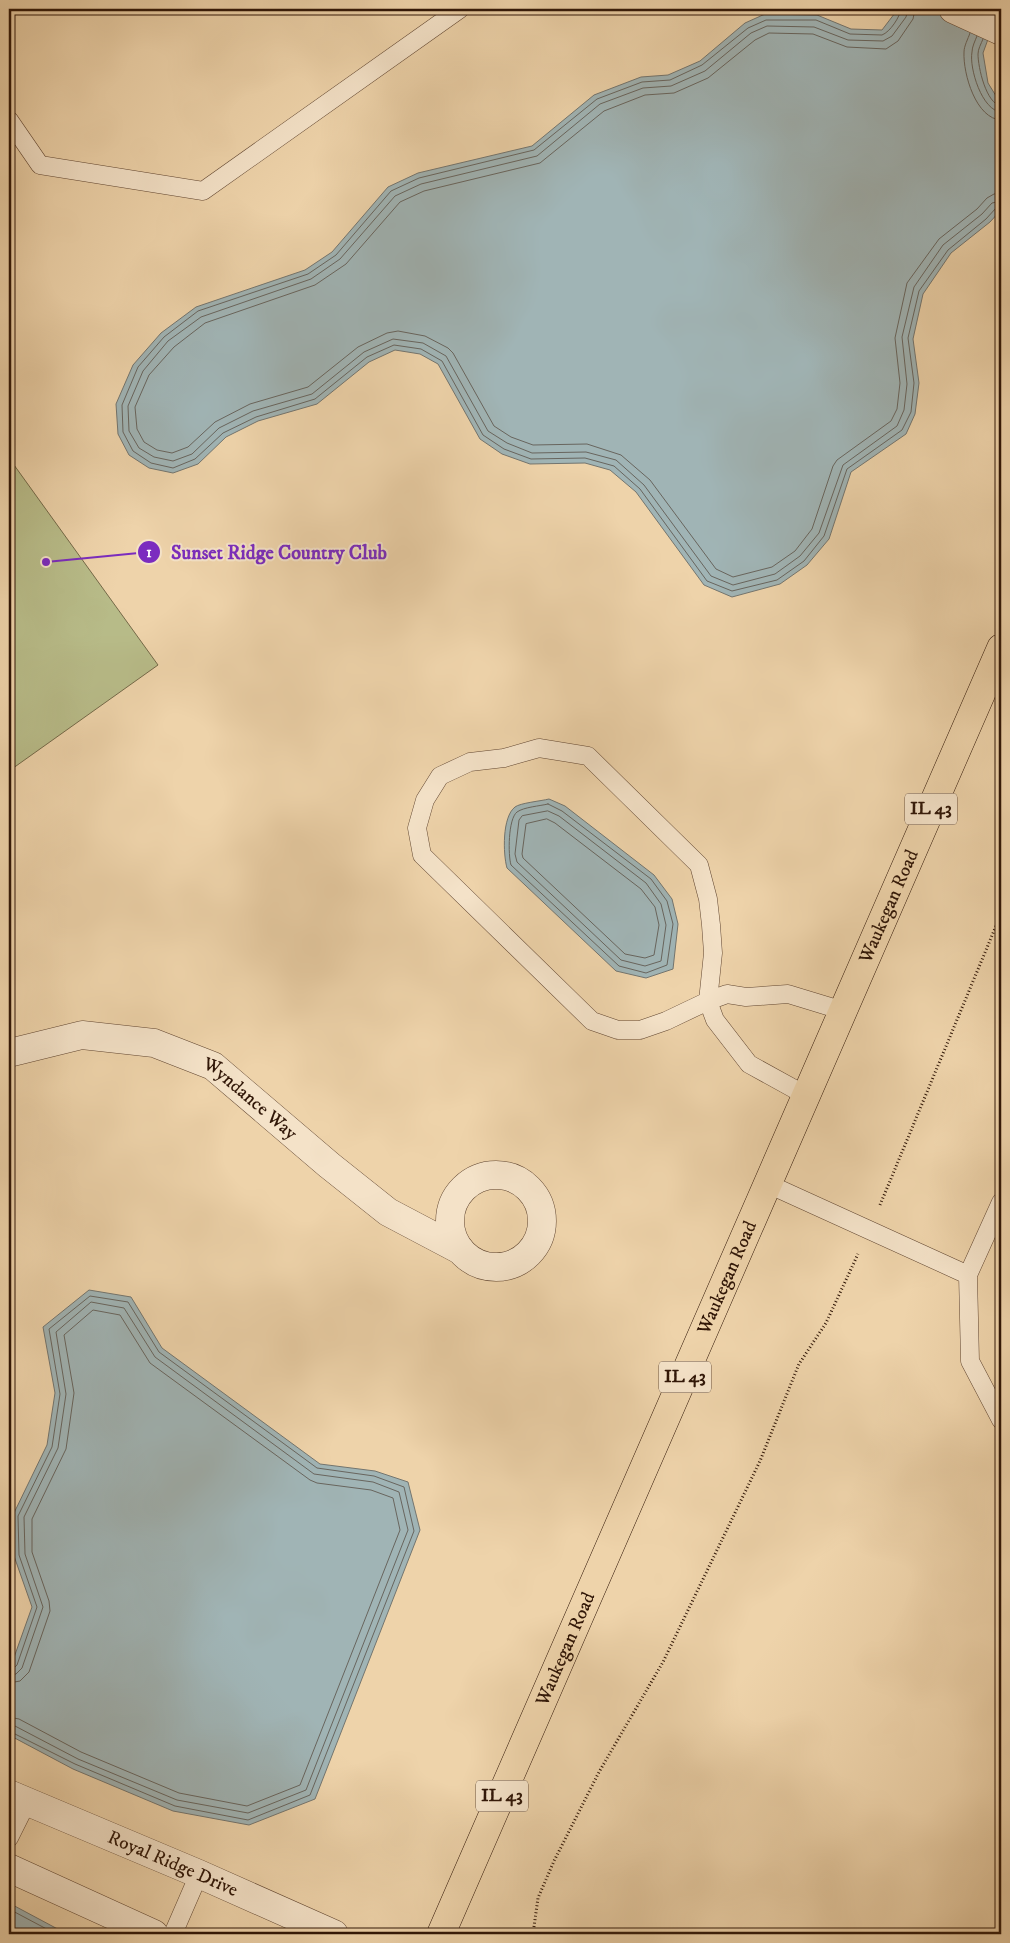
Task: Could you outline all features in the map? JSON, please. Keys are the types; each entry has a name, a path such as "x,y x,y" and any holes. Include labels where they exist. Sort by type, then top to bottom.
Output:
{"main road":[{"name":"Waukegan Road","path":"441,1934 1001,648"}],"street":[{"path":"953,9 1001,31"},
{"name":"Wyndance Way","path":"9,1053 82,1035 154,1043 213,1066 329,1165 388,1212 460,1250"},
{"name":"Royal Ridge Drive","path":"18,1798 199,1874 334,1934"},
{"path":"9,1868 154,1934"}],"lane":[{"path":"9,120 40,165 203,191 460,9"},
{"path":"806,1096 749,1064 715,1020 708,1001 712,943 708,899 699,865 588,756 539,748 504,758 470,762 440,776 425,800 417,828 422,855 592,1021 618,1030 640,1030 666,1021 708,1001 727,994 746,997 788,994 844,1011"},
{"path":"768,1184 968,1275"},
{"path":"1001,1202 968,1275 970,1361 1001,1420"},
{"path":"9,1838 18,1798"},
{"path":"173,1934 199,1874"}],"path":[{"path":"533,1934 538,1898 554,1861 599,1772 663,1662 760,1461 799,1364 826,1323 870,1230 1001,914"}],"green space":[{"path":"9,458 158,665 9,771"}],"water":[{"path":"898,9 999,9 983,53 988,83 1001,104 1001,210 990,222 951,253 923,294 913,339 919,383 915,414 906,434 851,472 829,539 807,565 780,584 732,597 704,585 636,492 610,470 585,463 530,464 502,454 480,439 438,364 420,354 395,350 369,362 317,404 258,421 226,437 198,464 173,473 149,468 129,455 118,434 116,404 133,365 161,333 196,307 305,270 332,252 388,187 418,173 532,146 594,95 641,77 668,75 700,61 745,23 765,14 817,15 851,29 882,30"},
{"path":"549,799 565,806 654,875 672,899 678,924 673,969 646,978 616,971 507,868 505,836 511,812 515,807 526,803"},
{"path":"89,1290 131,1297 162,1348 320,1464 375,1471 408,1482 420,1530 315,1799 249,1825 173,1811 73,1769 9,1735 9,1667 32,1607 14,1556 13,1515 47,1445 55,1393 43,1327"},
{"path":"9,1903 67,1934 9,1934"}],"place":[{"name":"Sunset Ridge Country Club","path":"46,562"}]}
